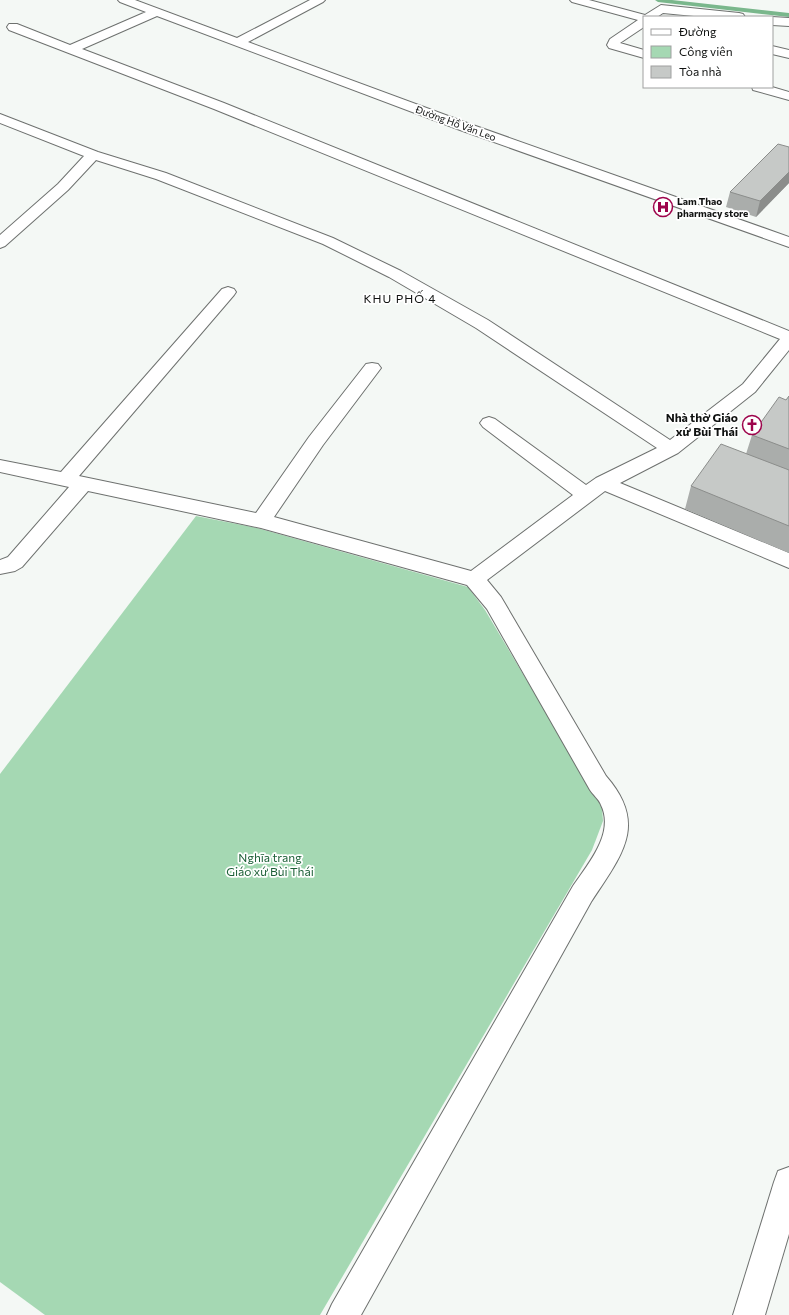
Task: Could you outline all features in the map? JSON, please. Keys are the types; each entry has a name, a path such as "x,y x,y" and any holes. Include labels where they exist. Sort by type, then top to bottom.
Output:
{"street":[{"name":"Đường Hồ Văn Leo","path":"124,0 465,127 789,242"},
{"path":"238,42 319,0"},
{"path":"576,0 643,19"},
{"path":"650,16 661,9 729,16"},
{"path":"71,49 157,12"},
{"path":"643,20 614,42 613,45 643,54"},
{"path":"773,21 789,22"},
{"path":"13,27 219,106 789,338 749,388 671,449 603,483 474,579"},
{"path":"773,50 789,54"},
{"path":"761,88 789,96"},
{"path":"0,118 93,155 161,176 328,241 396,274 482,324 671,449"},
{"path":"0,243 63,187 93,155"},
{"path":"0,224 17,228"},
{"path":"0,567 8,566 15,562 74,482 228,292"},
{"path":"261,521 316,441 372,368"},
{"path":"490,423 586,495"},
{"path":"0,466 261,521 474,579 494,603 598,783 613,804 617,825 614,845 582,894 343,1315"},
{"path":"603,483 789,561"},
{"path":"749,1315 789,1182"}],"green space":[{"name":"Nghĩa trang Giáo xứ Bùi Thái","path":"196,516 257,528 468,587 485,610 602,807 603,821 592,850 320,1315 45,1315 0,1282 0,774"}],"building":[{"path":"778,144 789,147 789,172 760,201 730,192"},
{"path":"789,396 789,449 752,435 779,397 786,400"},
{"path":"721,444 789,470 789,526 691,486"}],"waterway":[{"path":"658,0 789,15"}],"place":[{"name":"Lam Thao pharmacy store","path":"663,207"},
{"name":"Nhà thờ Giáo xứ Bùi Thái","path":"752,425"}],"district":[{"name":"KHU PHỐ 4","path":"400,299"}]}
